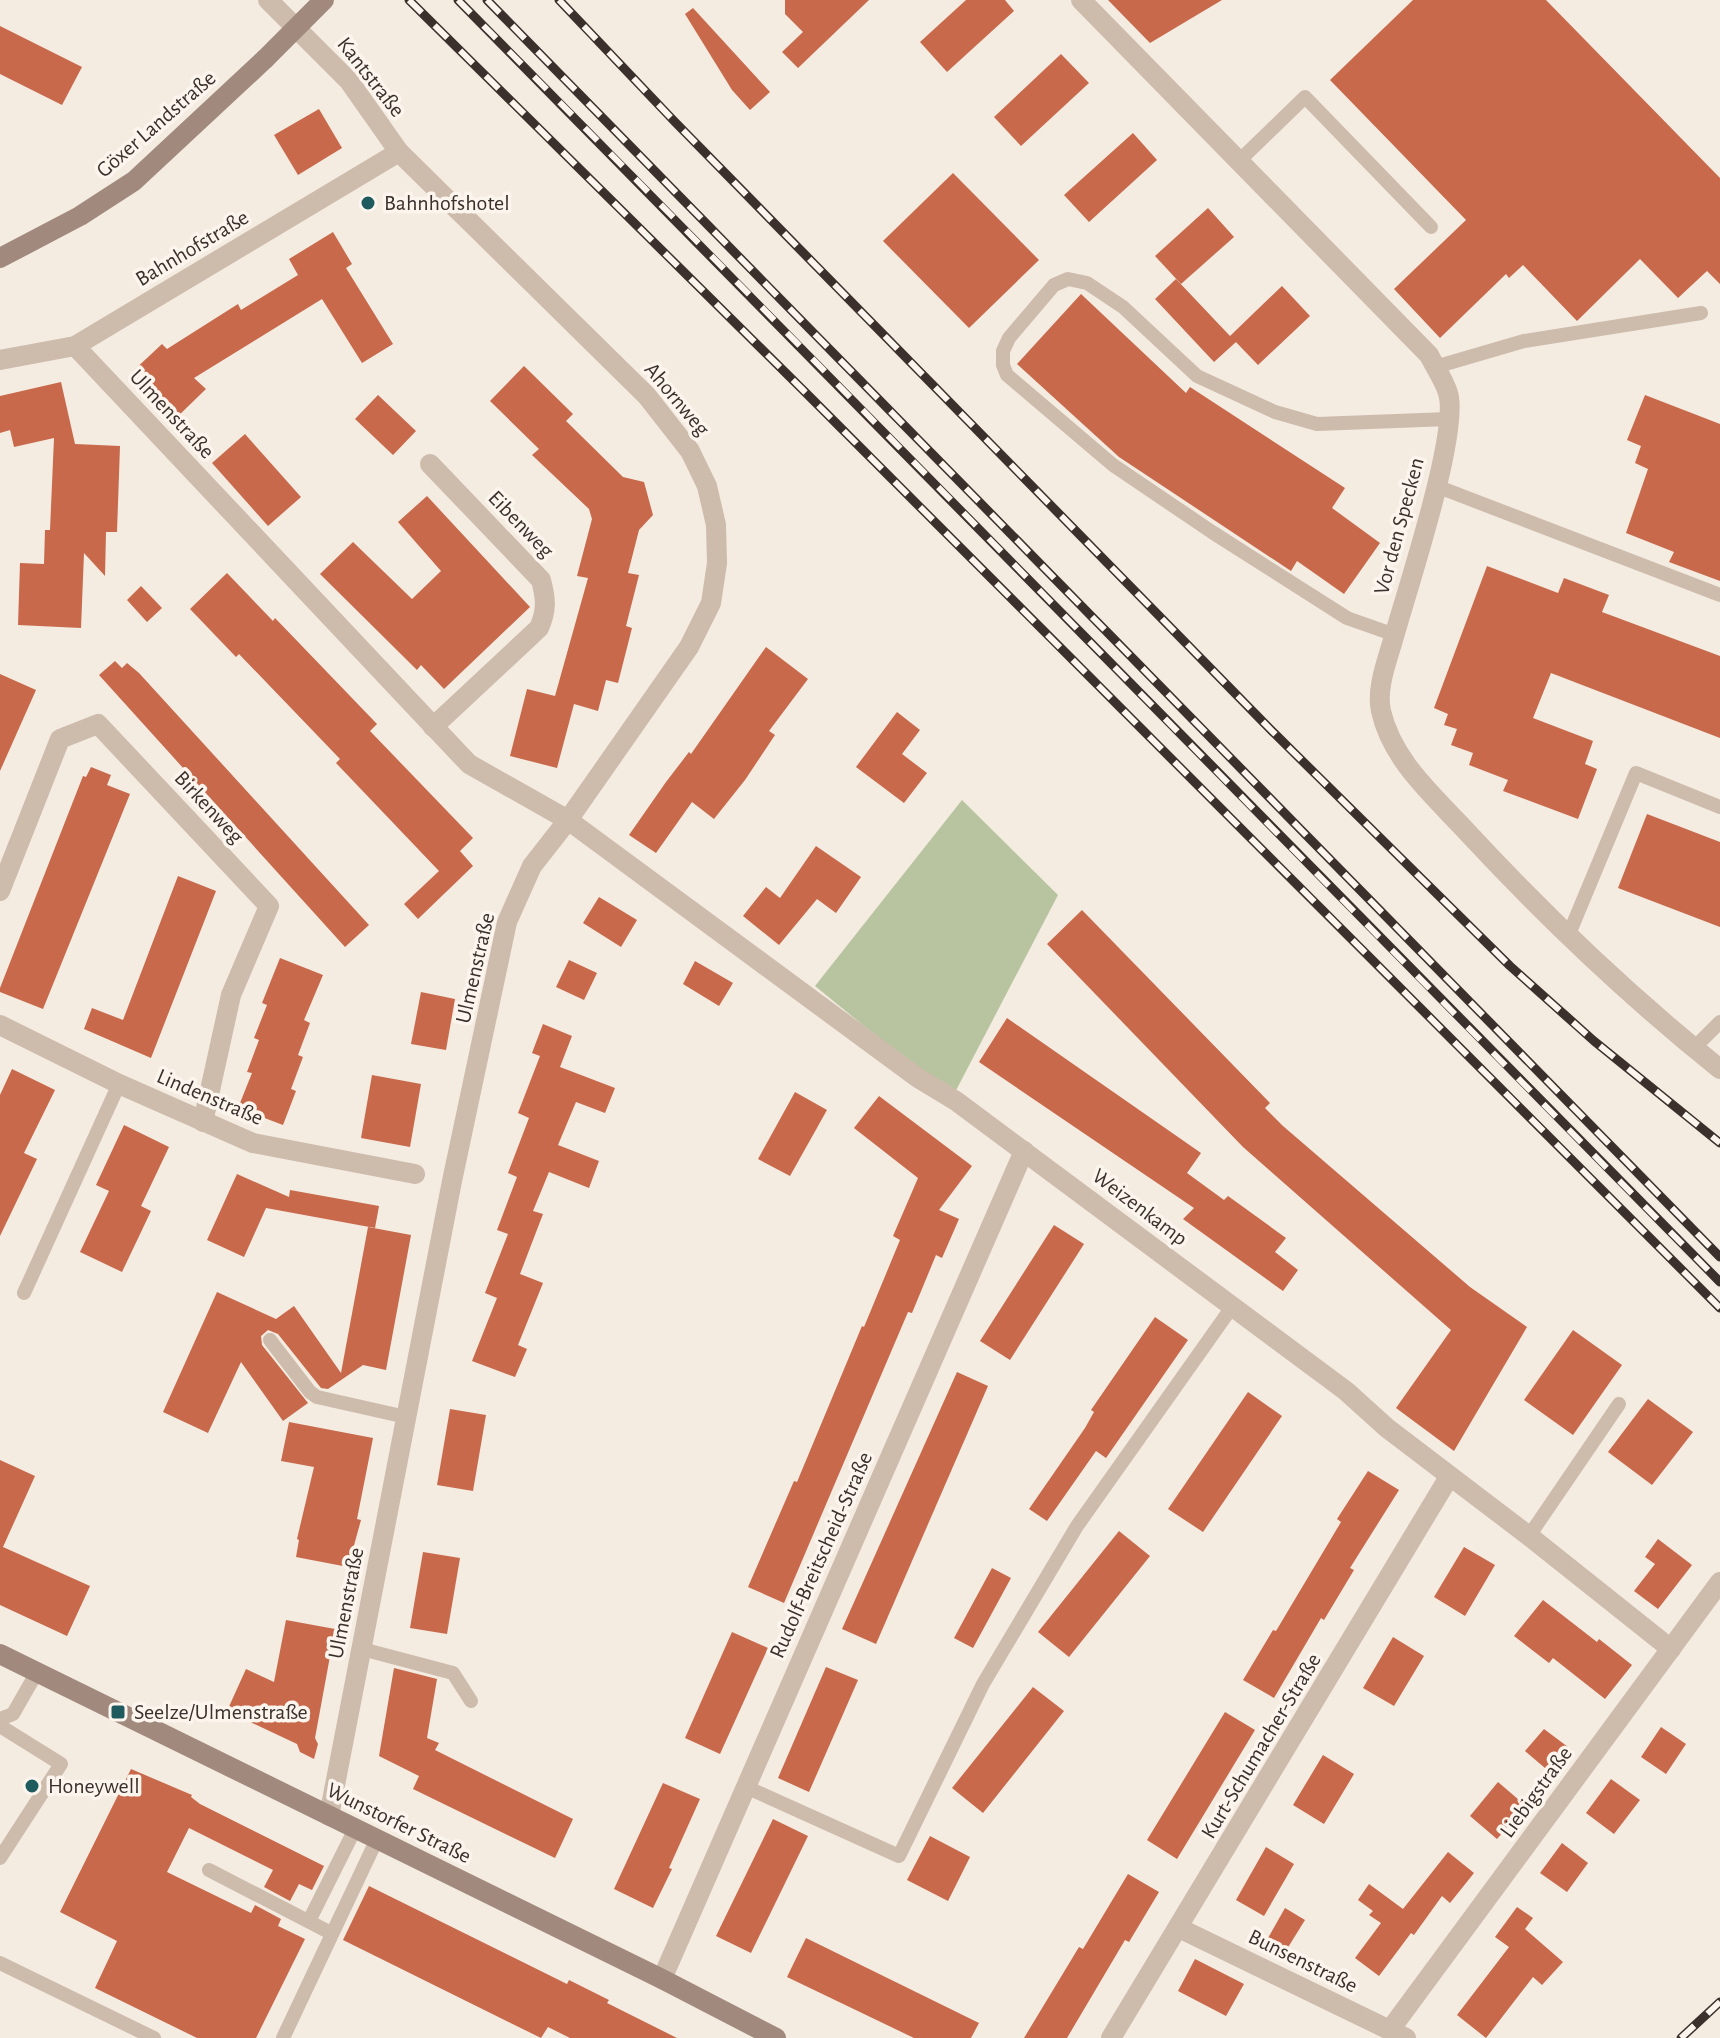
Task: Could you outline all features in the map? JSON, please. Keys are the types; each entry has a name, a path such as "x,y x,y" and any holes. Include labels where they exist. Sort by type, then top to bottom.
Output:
{"street":[{"name":"Kantstraße","path":"268,0 349,81 399,152"},
{"name":"Göxer Landstraße","path":"0,258 80,216 134,181 324,0"},
{"name":"Vor den Specken","path":"1081,0 1429,355 1449,395 1449,419 1436,486 1384,675 1380,709 1393,745 1417,778 1516,884 1621,984 1720,1069"},
{"name":"Bahnhofstraße","path":"0,360 75,346 399,152"},
{"name":"Ahornweg","path":"399,152 647,396 690,451 707,486 716,525 717,563 711,603 689,647 568,820"},
{"name":"Ulmenstraße","path":"75,346 469,764 568,820 532,866 507,922 452,1181 329,1816"},
{"name":"Eibenweg","path":"430,464 541,580 546,598 546,612 539,628 433,727"},
{"name":"Birkenweg","path":"0,891 60,739 98,724 269,906 231,995 203,1122"},
{"name":"Weizenkamp","path":"568,820 918,1078 956,1101 1346,1391 1387,1428 1671,1649"},
{"name":"Lindenstraße","path":"2,1030 253,1143 415,1174"},
{"name":"Rudolf-Breitscheid-Straße","path":"662,1979 1024,1151"},
{"name":"Kurt-Schumacher-Straße","path":"1111,2038 1449,1477"},
{"name":"Liebigstraße","path":"1398,2034 1720,1582"},
{"name":"Wunstorfer Straße","path":"0,1654 776,2038"},
{"name":"Bunsenstraße","path":"1179,1928 1398,2034"}],"lane":[{"path":"1239,161 1305,97 1431,227"},
{"path":"1395,635 1347,618 1113,465 1007,375 1003,351 1009,338 1054,285 1068,279 1087,283 1123,307 1197,376 1275,412 1317,424 1449,419"},
{"path":"1435,367 1524,341 1701,313"},
{"path":"1436,486 1720,595"},
{"path":"1569,934 1636,773 1720,807"},
{"path":"1694,1048 1720,1022"},
{"path":"24,1293 119,1084"},
{"path":"746,1787 899,1856 983,1684 1077,1526 1232,1307"},
{"path":"270,1340 317,1397 406,1417"},
{"path":"1529,1536 1619,1404"},
{"path":"362,1649 453,1673 471,1701"},
{"path":"0,1719 13,1714 37,1672"},
{"path":"0,1726 61,1764 0,1858"},
{"path":"309,1921 355,1829"},
{"path":"283,2038 377,1839"},
{"path":"209,1870 331,1933"},
{"path":"0,1963 154,2038"}],"green space":[{"path":"962,800 1058,895 952,1098 815,986"}],"building":[{"path":"785,0 869,0 798,68 782,52 803,32 785,14"},
{"path":"966,0 1005,0 1014,11 947,72 920,42"},
{"path":"1108,0 1222,0 1150,43"},
{"path":"1413,0 1546,0 1720,178 1720,284 1707,271 1678,298 1640,259 1577,321 1523,265 1509,278 1506,274 1440,338 1394,289 1466,220 1330,80"},
{"path":"693,8 770,92 750,110 732,90 685,14"},
{"path":"0,26 82,67 62,105 0,74"},
{"path":"1061,54 1089,83 1021,146 994,117"},
{"path":"319,109 342,148 298,175 274,135"},
{"path":"1133,133 1157,160 1089,222 1064,195"},
{"path":"953,173 1039,260 969,328 883,241"},
{"path":"1208,208 1234,237 1181,284 1155,256"},
{"path":"333,232 352,264 346,268 393,344 362,363 322,299 194,378 206,389 175,419 131,373 162,344 167,349 238,304 241,310 298,275 289,259"},
{"path":"1176,279 1230,336 1282,286 1310,316 1258,365 1236,342 1214,362 1155,299"},
{"path":"1081,294 1186,393 1190,387 1345,488 1332,508 1380,543 1344,594 1297,561 1291,571 1119,457 1017,364"},
{"path":"524,366 573,414 566,421 623,477 644,482 653,515 639,530 628,573 639,575 626,626 632,628 618,683 606,680 598,711 574,704 557,768 510,756 527,689 555,696 588,578 577,576 592,519 589,509 532,455 539,449 490,401"},
{"path":"61,382 75,444 120,446 117,532 106,532 105,576 84,553 81,628 18,625 20,563 44,564 45,530 50,530 54,438 14,447 10,430 0,433 0,396"},
{"path":"378,395 416,431 393,455 355,419"},
{"path":"1645,395 1720,424 1720,581 1669,562 1674,552 1626,533 1648,469 1635,463 1641,446 1627,440"},
{"path":"245,434 301,497 268,526 212,463"},
{"path":"427,496 530,607 444,689 421,665 417,670 320,574 353,542 412,599 441,571 398,522"},
{"path":"1487,566 1558,593 1564,578 1609,595 1602,612 1720,656 1720,738 1551,673 1533,718 1593,741 1585,764 1597,769 1578,819 1503,791 1508,780 1469,765 1473,753 1451,745 1457,729 1444,725 1448,714 1434,708"},
{"path":"227,573 377,724 370,731 473,838 460,851 473,866 418,919 404,904 439,871 336,763 340,759 239,654 236,657 190,609"},
{"path":"141,586 162,608 147,622 127,600"},
{"path":"766,647 808,679 769,731 775,735 745,780 714,819 692,802 656,853 629,835 666,782 689,752 691,754"},
{"path":"115,661 122,668 127,663 139,673 369,925 345,947 99,675"},
{"path":"0,674 36,690 0,771"},
{"path":"897,712 920,730 902,754 927,773 904,803 856,767"},
{"path":"91,767 111,775 107,785 130,794 43,1009 0,992 0,988 83,776 86,777"},
{"path":"1647,814 1720,842 1720,927 1618,888"},
{"path":"816,846 861,877 836,913 817,899 779,945 743,916 766,887 780,898"},
{"path":"178,876 216,891 151,1058 84,1029 92,1008 123,1020"},
{"path":"599,897 637,920 621,947 583,923"},
{"path":"1082,910 1270,1103 1265,1108 1283,1126 1470,1287 1527,1327 1454,1451 1396,1408 1451,1330 1243,1147 1047,944"},
{"path":"280,958 323,975 304,1020 310,1023 298,1055 303,1057 291,1089 296,1091 283,1125 238,1108 252,1073 247,1072 259,1040 254,1038 267,1005 262,1003"},
{"path":"569,960 597,973 584,1000 556,987"},
{"path":"695,961 733,983 719,1006 683,984"},
{"path":"421,992 455,999 446,1050 411,1044"},
{"path":"1007,1018 1201,1153 1187,1173 1224,1200 1228,1196 1286,1238 1275,1252 1298,1270 1283,1291 1183,1219 1194,1208 979,1062"},
{"path":"543,1024 572,1036 560,1067 615,1088 605,1113 576,1102 558,1145 599,1161 589,1188 549,1172 533,1211 543,1214 520,1274 543,1283 518,1345 527,1349 515,1377 472,1361 497,1298 485,1293 508,1234 497,1230 517,1177 508,1173 529,1118 518,1113 540,1056 532,1053"},
{"path":"12,1069 55,1090 24,1153 37,1159 0,1236 0,1095"},
{"path":"372,1075 421,1084 410,1147 361,1138"},
{"path":"795,1092 827,1110 790,1176 758,1159"},
{"path":"879,1096 972,1166 939,1210 959,1219 942,1258 936,1255 912,1313 908,1312 784,1603 748,1587 864,1327 900,1240 893,1236 918,1178 854,1128"},
{"path":"124,1125 169,1147 141,1206 151,1211 122,1272 80,1252 109,1191 96,1185"},
{"path":"237,1174 289,1197 290,1190 379,1206 375,1228 266,1208 244,1257 207,1240"},
{"path":"1054,1225 1084,1244 1010,1360 980,1341"},
{"path":"368,1227 411,1235 386,1370 363,1365 328,1389 321,1388 278,1334 268,1330 261,1336 262,1345 308,1403 283,1421 241,1362 208,1433 163,1412 217,1292 276,1319 294,1306 341,1373"},
{"path":"1155,1317 1188,1340 1106,1458 1096,1451 1047,1521 1029,1509 1085,1428 1094,1412 1091,1410"},
{"path":"1573,1330 1622,1365 1573,1435 1524,1400"},
{"path":"957,1372 988,1386 876,1644 842,1629"},
{"path":"1248,1392 1282,1416 1203,1532 1168,1509"},
{"path":"1648,1399 1693,1432 1652,1485 1608,1452"},
{"path":"450,1409 486,1415 473,1491 437,1485"},
{"path":"289,1422 373,1438 357,1519 361,1520 348,1567 296,1557 297,1539 314,1467 281,1461"},
{"path":"0,1460 35,1476 3,1547 90,1586 67,1636 0,1605"},
{"path":"1368,1471 1399,1490 1350,1568 1354,1570 1324,1620 1321,1618 1274,1698 1243,1680 1273,1630 1276,1631 1341,1522 1337,1519"},
{"path":"1119,1531 1150,1556 1069,1657 1038,1632"},
{"path":"1658,1539 1692,1565 1658,1609 1634,1591 1655,1564 1645,1557"},
{"path":"1464,1547 1495,1565 1465,1616 1434,1597"},
{"path":"423,1552 460,1558 447,1634 410,1628"},
{"path":"992,1568 1011,1578 973,1648 954,1638"},
{"path":"1543,1600 1632,1665 1605,1699 1553,1658 1549,1663 1514,1636"},
{"path":"286,1620 335,1629 314,1759 300,1752 297,1744 227,1711 246,1669 274,1682"},
{"path":"732,1632 768,1648 720,1754 685,1738"},
{"path":"1393,1637 1424,1656 1394,1706 1363,1688"},
{"path":"826,1667 858,1680 809,1792 778,1778"},
{"path":"394,1668 437,1679 427,1738 439,1743 435,1750 573,1819 555,1858 413,1789 419,1776 379,1756"},
{"path":"1033,1687 1064,1711 983,1813 952,1788"},
{"path":"1225,1712 1255,1730 1177,1859 1147,1840"},
{"path":"1661,1727 1686,1744 1666,1774 1641,1757"},
{"path":"1544,1729 1572,1750 1552,1774 1525,1751"},
{"path":"1323,1755 1354,1774 1324,1824 1293,1805"},
{"path":"131,1769 192,1795 200,1804 324,1866 312,1890 299,1884 290,1901 264,1887 273,1870 189,1828 167,1872 251,1913 255,1905 281,1919 278,1926 305,1939 256,2038 197,2038 95,1988 117,1941 60,1912"},
{"path":"1611,1779 1640,1800 1614,1834 1586,1813"},
{"path":"1498,1782 1526,1806 1497,1839 1470,1816"},
{"path":"663,1783 700,1799 653,1908 614,1889"},
{"path":"773,1819 808,1836 751,1953 716,1936"},
{"path":"930,1836 970,1857 948,1901 907,1880"},
{"path":"1562,1843 1588,1863 1567,1892 1540,1873"},
{"path":"1266,1847 1294,1864 1264,1916 1236,1900"},
{"path":"1448,1852 1474,1873 1450,1903 1442,1896 1379,1976 1355,1958 1381,1923 1369,1915 1373,1911 1358,1900 1369,1884 1403,1909"},
{"path":"1128,1874 1159,1892 1129,1942 1125,1940 1067,2038 1024,2038 1079,1947 1083,1949"},
{"path":"369,1886 567,1984 569,1980 677,2038 570,2038 548,2027 541,2038 343,1940"},
{"path":"1517,1907 1533,1918 1525,1929 1563,1962 1542,1985 1533,1977 1486,2038 1457,2015 1509,1947 1495,1937"},
{"path":"1285,1908 1305,1920 1287,1949 1268,1938"},
{"path":"806,1938 979,2023 971,2038 914,2038 787,1977"},
{"path":"1195,1959 1244,1984 1226,2016 1178,1991"}],"railway":[{"path":"409,0 1720,1308"},
{"path":"458,0 1720,1282"},
{"path":"487,0 1720,1257"},
{"path":"559,0 1273,732 1510,966 1594,1041 1720,1143"},
{"path":"1681,2038 1720,2002"}],"place":[{"name":"Bahnhofshotel","path":"368,203"},
{"name":"Seelze/Ulmenstraße","path":"118,1712"},
{"name":"Honeywell","path":"32,1786"}]}
